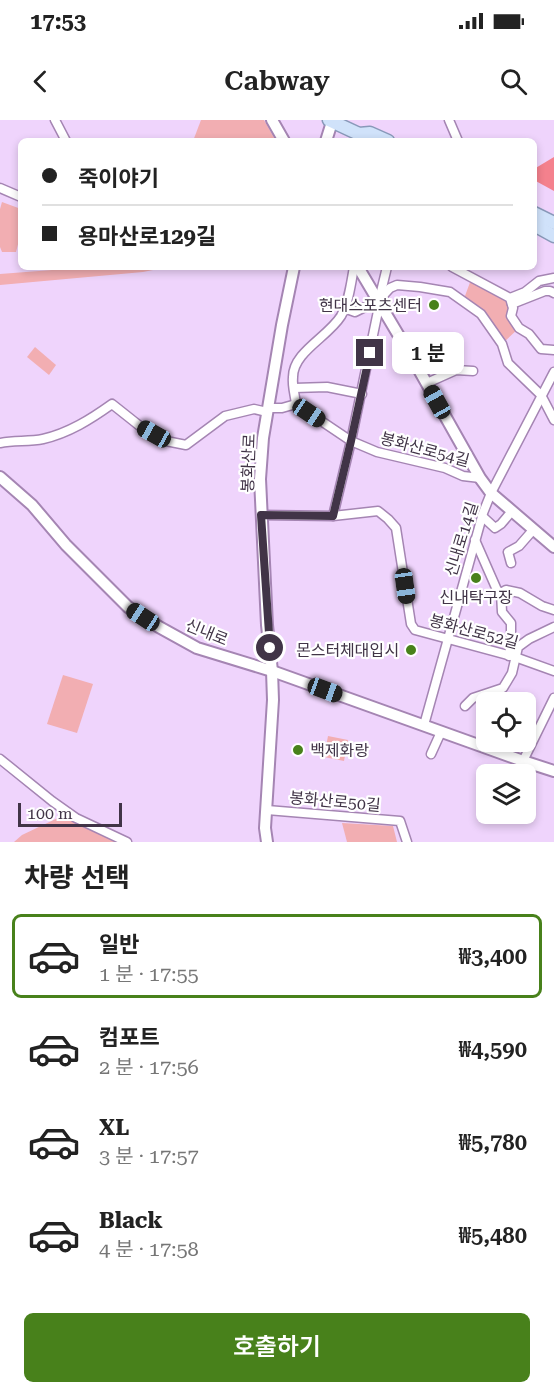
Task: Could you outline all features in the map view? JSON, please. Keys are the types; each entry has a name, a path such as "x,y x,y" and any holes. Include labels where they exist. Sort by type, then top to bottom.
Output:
{"main road":[{"path":"272,120 282,138"},
{"path":"327,138 331,121 361,137 370,133 381,138"},
{"path":"537,214 554,223"},
{"path":"537,227 554,236"},
{"name":"봉화산로","path":"267,842 265,828 273,700 260,480 262,446 293,270"},
{"path":"358,270 379,300 480,478 491,493 554,547"},
{"name":"신내로","path":"0,477 32,505 66,546 128,607 197,648 272,671 554,771"}],"street":[{"path":"55,120 64,138"},
{"path":"449,120 457,138"},
{"path":"0,188 18,195"},
{"path":"0,443 43,439 78,426 112,404 141,427 166,441 186,446 225,416 254,409 268,410 296,404 292,378 296,363 333,326 344,308 355,270"},
{"path":"333,516 362,394 386,270"},
{"path":"457,270 511,301 512,316 519,328 529,333 541,349 554,350"},
{"path":"511,301 539,281 554,278"},
{"path":"344,308 355,312 379,300 390,288 397,285 450,292 481,314 502,344 508,363 541,395 554,420"},
{"path":"511,301 545,291 554,293"},
{"path":"427,383 456,370 473,371"},
{"name":"신내로14길","path":"424,725 482,516 491,493 554,372"},
{"path":"294,388 327,387 362,394"},
{"name":"봉화산로54길","path":"296,404 351,441 377,452 445,468 463,476 480,478"},
{"name":"봉화산로52길","path":"261,515 333,516 378,511 396,528 411,624 418,632 448,638 554,671"},
{"path":"482,516 495,528 512,512"},
{"path":"511,563 508,552 519,546 533,530"},
{"path":"475,540 496,590 501,593"},
{"path":"501,593 506,590 518,593 554,610"},
{"path":"465,706 472,698 503,688 512,673 511,623 502,612 501,593"},
{"path":"512,657 518,647 529,639 554,627"},
{"path":"523,761 554,698"},
{"path":"431,754 441,732"},
{"path":"0,759 51,801 76,818 127,842"},
{"name":"봉화산로50길","path":"267,810 400,821 407,842"}],"shaded area":[{"path":"201,120 264,120 274,138 194,138"},
{"path":"554,157 554,191 537,182 537,167"},
{"path":"2,202 18,208 16,252 2,252 0,247"},
{"path":"52,270 153,270 0,285 0,274"},
{"path":"472,277 510,298 519,328 502,344 481,316 462,304"},
{"path":"35,347 56,365 49,375 27,357"},
{"path":"63,675 93,684 77,733 47,724"},
{"path":"328,736 348,740 344,761 324,757"},
{"path":"62,816 118,842 14,842 22,835"},
{"path":"342,823 393,826 397,842 347,842"}],"place":[{"name":"현대스포츠센터","path":"434,305"},
{"name":"신내탁구장","path":"476,578"},
{"name":"몬스터체대입시","path":"411,650"},
{"name":"백제화랑","path":"298,750"}],"route":[{"path":"270,648 261,515 333,516 370,353"}]}
